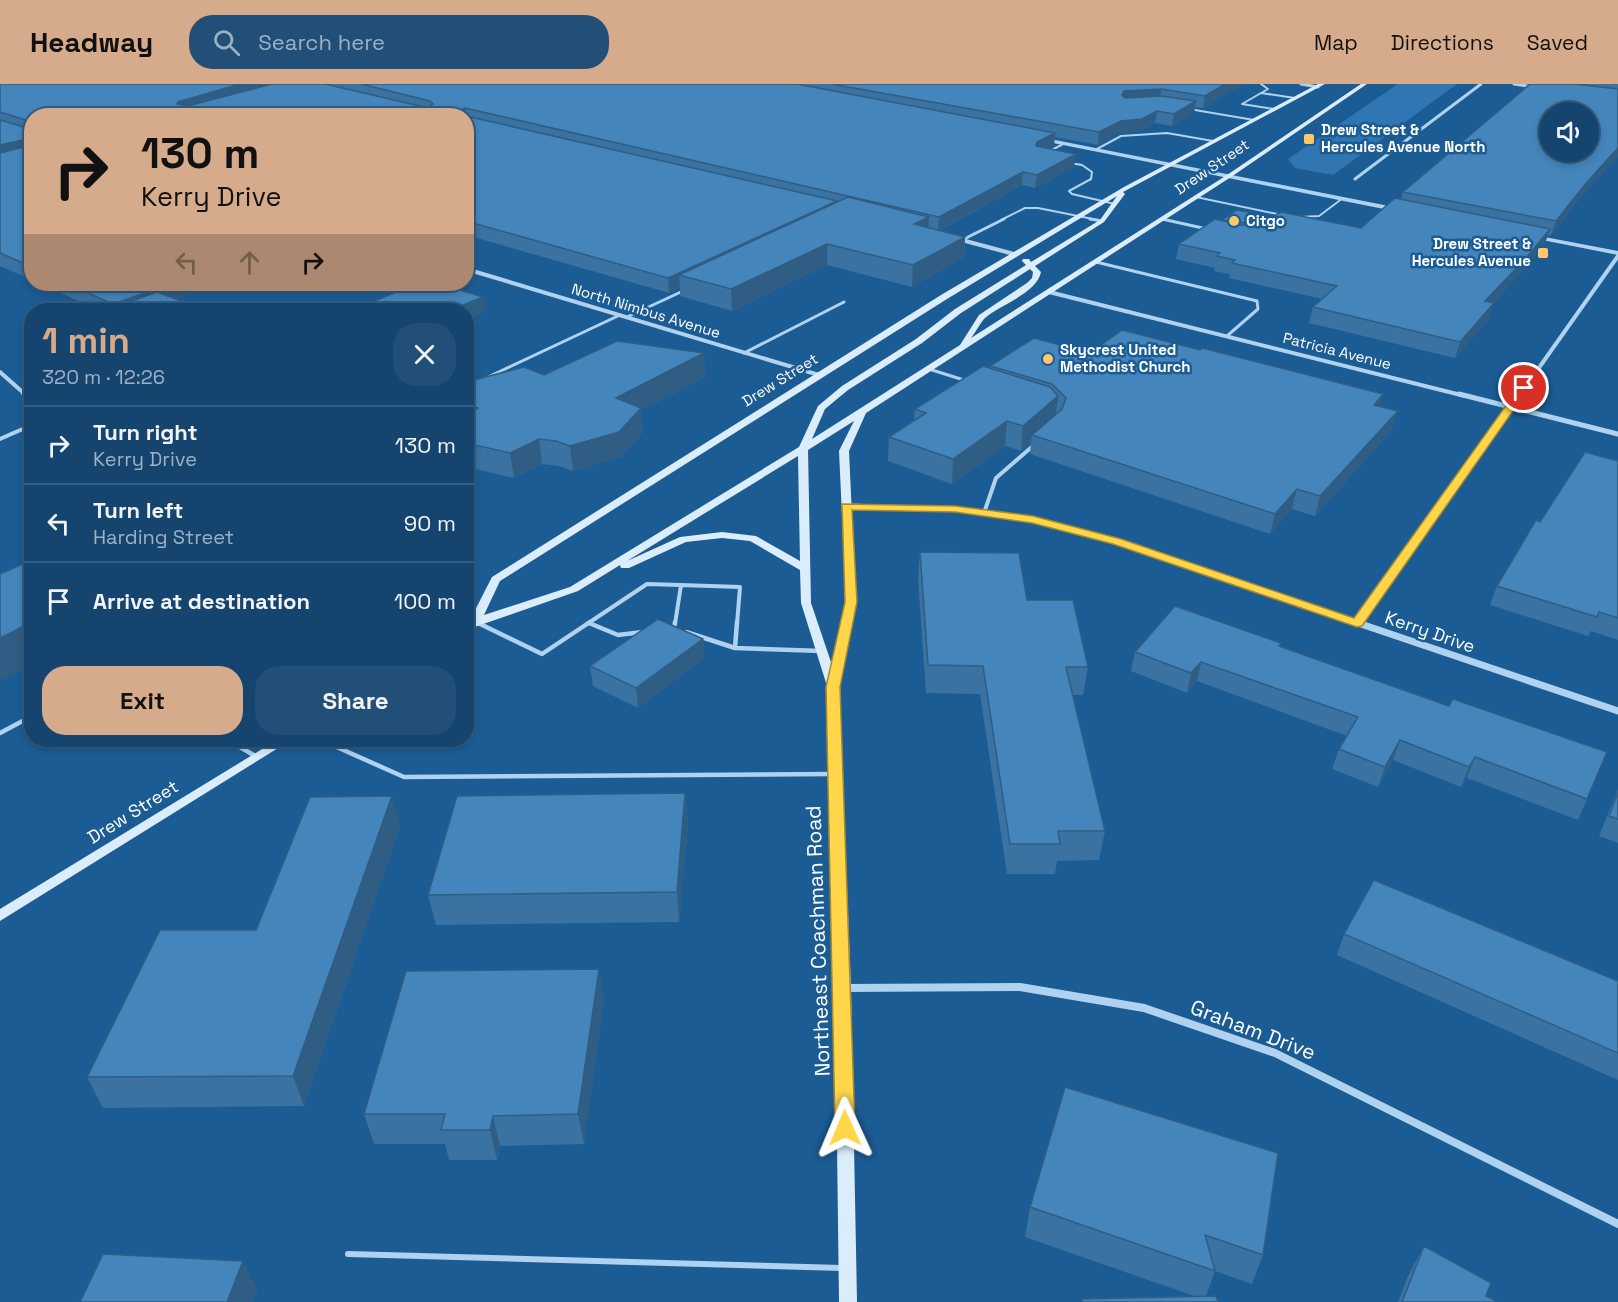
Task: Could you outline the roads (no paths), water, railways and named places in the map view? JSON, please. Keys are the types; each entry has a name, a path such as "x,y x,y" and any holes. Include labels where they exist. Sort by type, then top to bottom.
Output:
{"main road":[{"name":"Drew Street","path":"474,620 574,589 803,449 959,350 1229,176 1364,84"},
{"name":"Drew Street","path":"474,614 496,579 819,375 1014,254 1126,188 1320,85"},
{"name":"Drew Street","path":"803,449 821,408 845,388 919,341 958,311 1102,221 1126,188"},
{"path":"959,350 982,317 1030,285 1036,278 1037,272 1032,265 1014,254"},
{"name":"Northeast Coachman Road","path":"848,1302 843,988 833,687 851,602 844,451 862,411"},
{"name":"Northeast Coachman Road","path":"803,449 806,603 833,687"},
{"path":"574,589 684,539 722,535 752,538 805,568"},
{"name":"Drew Street","path":"0,916 273,747"}],"street":[{"path":"1301,84 1320,85"},
{"path":"1354,179 1481,84"},
{"path":"1514,84 1537,87"},
{"path":"1030,137 1411,212"},
{"path":"1357,623 1618,254 1526,235"},
{"path":"951,237 1014,254"},
{"name":"North Nimbus Avenue","path":"474,271 819,375"},
{"name":"Patricia Avenue","path":"1049,292 1618,434"},
{"path":"0,372 24,394"},
{"name":"Kerry Drive","path":"846,506 955,509 1033,520 1117,542 1618,711"},
{"name":"Graham Drive","path":"843,988 1020,987 1144,1008 1275,1053 1618,1224"}],"lane":[{"path":"1261,84 1268,89 1242,104 1274,109"},
{"path":"1261,93 1295,98"},
{"path":"1184,108 1254,120"},
{"path":"1097,149 1121,136 1167,133 1213,141"},
{"path":"1046,153 1065,143"},
{"path":"1060,161 1082,165 1092,172 1091,179 1069,191 1072,194 1115,204"},
{"path":"1196,197 1284,215"},
{"path":"1314,222 1295,218 1319,216 1343,198"},
{"path":"962,240 1025,208 1038,208 1102,221"},
{"path":"1162,219 1217,231"},
{"path":"1096,262 1257,301 1258,309 1227,336"},
{"path":"627,317 690,287"},
{"path":"744,353 844,302"},
{"path":"477,382 620,315"},
{"path":"929,369 977,384"},
{"path":"0,439 24,428"},
{"path":"984,513 996,478 1039,440"},
{"path":"474,624 542,654 647,584 740,587 735,648"},
{"path":"674,628 681,585"},
{"path":"589,623 618,635 652,631"},
{"path":"663,630 674,628 735,648 822,651"},
{"path":"0,733 24,720"},
{"path":"240,747 257,757"},
{"path":"337,747 404,777 836,774"},
{"path":"348,1254 848,1269"}],"place":[{"name":"Drew Street & Hercules Avenue North","path":"1309,139"},
{"name":"Citgo","path":"1234,221"},
{"name":"Drew Street & Hercules Avenue","path":"1543,253"},
{"name":"Skycrest United Methodist Church","path":"1048,359"}]}
